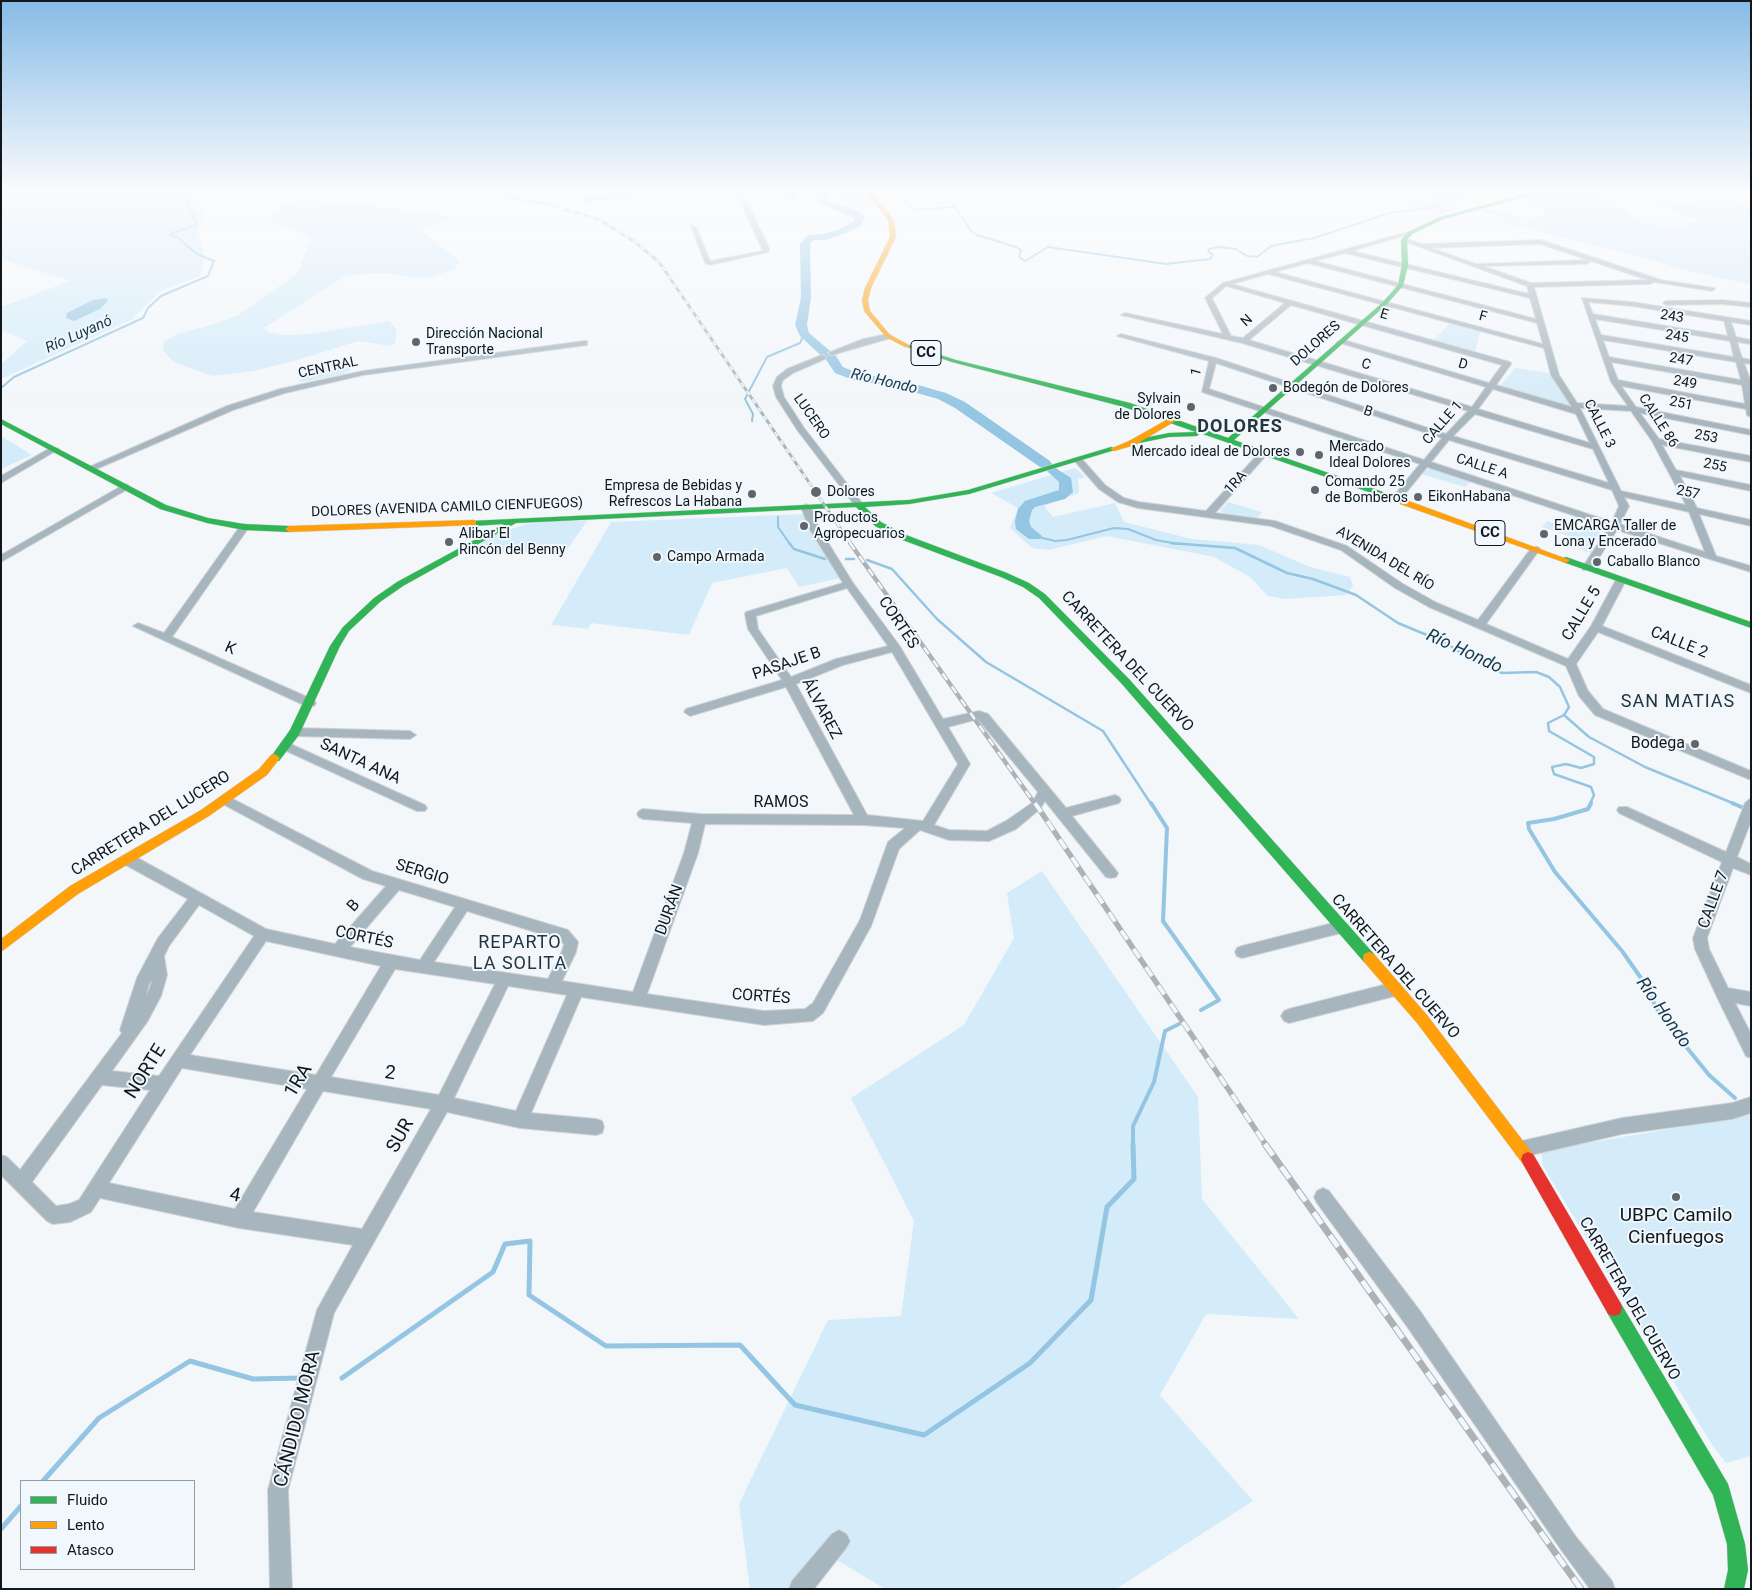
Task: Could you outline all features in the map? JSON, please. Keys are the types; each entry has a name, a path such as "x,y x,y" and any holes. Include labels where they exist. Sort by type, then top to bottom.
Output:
{"main road":[{"name":"CC","path":"879,266 868,288 865,300 870,316 888,336 928,354 1127,405 1396,498 1751,625"},
{"path":"1401,285 1405,266"},
{"name":"DOLORES","path":"1230,440 1384,304 1401,285"},
{"path":"1127,405 1145,423 1145,428 1132,443"},
{"name":"DOLORES (AVENIDA CAMILO CIENFUEGOS)","path":"1,421 163,507 192,517 244,527 322,528 859,506 909,502 969,492 1132,443 1172,420"},
{"path":"1132,443 1174,434 1217,436"},
{"name":"CARRETERA DEL CUERVO","path":"859,506 878,524 903,537 1004,575 1026,585 1042,596 1125,682 1422,1019 1522,1149 1721,1491 1736,1544 1738,1570 1734,1589"},
{"name":"CARRETERA DEL LUCERO","path":"1,947 74,890 129,860 225,800 263,772 286,746 295,732 335,646 346,629 377,600 400,584 517,521"}],"street":[{"path":"1228,337 1208,298 1225,284 1289,266"},
{"path":"1328,266 1540,322"},
{"path":"1410,266 1534,297"},
{"path":"1478,266 1530,285 1660,282 1712,289"},
{"path":"1613,266 1660,282"},
{"name":"F","path":"1267,272 1547,347"},
{"name":"E","path":"1225,284 1507,364"},
{"name":"CALLE 3","path":"1530,285 1556,375 1577,408 1624,506 1615,525 1588,568"},
{"name":"CALLE 86","path":"1632,304 1584,299 1615,382 1656,441 1692,508 1712,558"},
{"name":"N","path":"1244,341 1290,302"},
{"path":"1632,304 1722,302 1751,305"},
{"path":"1632,304 1751,323"},
{"name":"C","path":"1125,315 1244,341 1597,448"},
{"name":"243","path":"1590,316 1751,342"},
{"path":"1727,319 1748,384 1750,410"},
{"path":"832,353 866,341 888,336"},
{"name":"B","path":"1121,336 1213,360 1447,437 1617,490"},
{"name":"245","path":"1598,337 1751,362"},
{"name":"D","path":"1341,342 1491,386 1577,408"},
{"name":"CENTRAL","path":"91,468 230,408 283,391 363,373 584,343"},
{"name":"LUCERO","path":"822,358 790,371 780,379 777,386 780,397 801,428 859,506"},
{"name":"1","path":"1205,390 1213,360"},
{"name":"247","path":"1607,360 1748,384"},
{"name":"CALLE 1","path":"1396,498 1447,437 1473,410 1507,364"},
{"name":"249","path":"1615,382 1750,410"},
{"name":"CALLE A","path":"1205,390 1712,558 1751,569"},
{"name":"251","path":"1577,408 1634,409 1751,433"},
{"name":"253","path":"1656,441 1751,460"},
{"path":"1,480 55,449"},
{"name":"1RA","path":"1209,514 1265,452"},
{"name":"AVENIDA DEL RÍO","path":"1071,461 1121,500 1138,505 1272,523 1322,539 1344,548 1433,605 1570,664"},
{"name":"255","path":"1673,472 1751,488"},
{"path":"1,560 125,487"},
{"name":"257","path":"1617,490 1751,523"},
{"name":"CORTÉS","path":"129,860 196,899 263,934 390,962 552,985 576,991 764,1018 808,1016 818,1008 866,922 894,846 922,825 964,764 895,648 849,584 814,528 806,507"},
{"path":"166,638 244,527"},
{"path":"1479,626 1535,549"},
{"name":"CALLE 5","path":"1570,664 1596,627 1621,580"},
{"name":"ÁLVAREZ","path":"849,584 750,614 753,629 789,682 863,820"},
{"name":"K","path":"138,626 310,702"},
{"name":"CALLE 2","path":"1596,627 1751,689"},
{"name":"PASAJE B","path":"690,712 789,682 840,662 895,648"},
{"path":"1570,664 1583,693 1599,712 1751,776"},
{"path":"941,724 979,715 984,717 1110,873"},
{"path":"295,732 410,735"},
{"name":"SANTA ANA","path":"286,746 420,808"},
{"name":"RAMOS","path":"643,814 700,819 863,820 922,825 949,835 989,836 1011,825 1036,806 1045,791"},
{"name":"SERGIO","path":"225,800 368,875 562,934 571,942 569,952 552,985"},
{"path":"1062,814 1115,800"},
{"name":"CALLE 7","path":"1749,809 1728,860 1700,938 1702,949 1751,1051"},
{"path":"1623,810 1751,870"},
{"name":"DURÁN","path":"637,1000 691,853 700,819"},
{"name":"B","path":"338,951 396,884"},
{"path":"1,1163 21,1182 99,1077 142,1017 156,991 160,975 157,956 163,942 196,899"},
{"path":"422,967 464,904"},
{"path":"1242,952 1341,927"},
{"name":"NORTE","path":"21,1182 53,1215 70,1214 85,1206 162,1084 263,934"},
{"name":"1RA","path":"239,1219 321,1084 390,962"},
{"name":"SUR","path":"326,1310 443,1103 505,978"},
{"path":"1288,1016 1395,989"},
{"path":"520,1120 576,991"},
{"path":"1723,994 1751,999"},
{"name":"2","path":"178,1060 443,1103 520,1120 596,1127"},
{"path":"99,1077 162,1084"},
{"path":"1522,1149 1622,1126 1732,1111 1751,1105"},
{"name":"4","path":"96,1188 239,1219 366,1238"},
{"path":"1322,1197 1414,1318 1569,1544 1604,1589"},
{"name":"CÁNDIDO MORA","path":"281,1589 278,1490 326,1310"},
{"path":"800,1589 839,1541"}],"shaded area":[{"path":"24,266 203,266 200,276 162,290 131,320 1,379 1,364 27,341 1,330 1,307 70,281"},
{"path":"300,266 457,266 455,269 431,277 414,278 388,273 347,275 264,328 269,332 285,335 309,334 389,321 397,331 395,343 388,346 359,341 294,361 253,371 212,376 174,362 163,351 164,341 177,334 215,324 238,315 297,274"},
{"path":"1672,266 1751,266 1751,284"},
{"path":"1450,323 1480,331 1475,353 1433,341"},
{"path":"341,362 356,364 355,367 343,374 303,382 298,381 305,375"},
{"path":"1515,368 1550,373 1573,407 1500,386"},
{"path":"1,436 32,455 1,469"},
{"path":"1075,468 1086,477 1078,479 1079,493 1044,506 1053,517 1115,503 1124,522 1192,539 1259,545 1310,567 1350,577 1353,586 1346,595 1285,599 1268,596 1250,577 1214,557 1107,536 1048,550 1032,548 1010,528 1018,508 991,493"},
{"path":"1430,468 1471,481 1465,487 1421,474"},
{"path":"1228,502 1262,512 1257,519 1220,511"},
{"name":"Campo Armada","path":"804,514 841,578 799,587 787,568 712,583 689,635 591,623 588,629 551,625 611,522"},
{"path":"1586,519 1603,525 1591,553 1573,546 1574,538 1542,527 1547,521 1580,533"},
{"path":"545,521 587,521 564,554 470,551 494,535 523,525"},
{"path":"1042,871 1198,1097 1202,1199 1299,1319 1206,1314 1160,1395 1253,1501 1116,1589 885,1589 822,1551 805,1589 750,1589 739,1504 828,1320 901,1316 914,1221 851,1098 964,1025 1014,938 1007,893"},
{"path":"1751,1115 1751,1456 1726,1463 1711,1443 1543,1166 1541,1151"}],"water":[{"path":"107,298 108,301 100,309 74,321 66,318 67,313 93,300"}],"waterway":[{"name":"Río Luyanó","path":"1,388 14,377 143,318 148,308 161,296 208,276 212,266"},
{"name":"Río Hondo","path":"805,266 806,297 801,325 804,334 832,359 839,370 857,377 897,383 942,396 960,405 1045,464"},
{"path":"752,421 753,414 745,399 767,357 800,343 804,334"},
{"name":"Río Hondo","path":"1034,536 1024,529 1022,521 1025,509 1030,504 1060,496 1066,492 1066,481 1054,471"},
{"path":"778,517 778,527 790,544"},
{"name":"Río Hondo","path":"1034,536 1055,541 1067,540 1114,528 1128,529 1156,540 1174,543"},
{"path":"789,543 794,549 825,559"},
{"name":"Río Hondo","path":"1174,543 1235,548 1287,573 1313,579 1356,595 1398,623 1446,643 1473,661 1502,673 1536,672 1549,677 1560,687 1569,707 1564,715"},
{"name":"Río Hondo","path":"1174,543 1178,544"},
{"path":"846,559 854,559"},
{"path":"867,560 892,569 937,619 986,662 1103,731 1151,804"},
{"path":"1564,715 1589,737 1645,767 1735,804"},
{"name":"Río Hondo","path":"1564,715 1548,723 1549,731 1594,757 1594,764 1581,768 1566,764 1552,767 1554,774 1591,787 1594,795 1590,804"},
{"path":"1151,803 1167,828 1163,921 1219,1000 1201,1010"},
{"name":"Río Hondo","path":"1591,803 1588,809 1554,819 1528,823 1529,829 1555,872 1622,951 1643,981 1659,1013 1709,1075 1735,1098"},
{"path":"1732,803 1746,809"},
{"path":"1133,1144 1133,1126 1154,1082 1165,1031 1179,1024"},
{"path":"342,1378 493,1272 505,1244 530,1241 529,1295 606,1346 740,1345 795,1405 924,1435 1030,1363 1091,1300 1107,1207 1134,1179 1133,1144"},
{"path":"44,1480 99,1418 190,1361 253,1379 302,1378"},
{"path":"1,1529 20,1507"}],"railway":[{"path":"662,266 851,544"},
{"path":"850,543 1035,804"},
{"path":"1035,803 1266,1145"},
{"path":"1265,1144 1581,1589"}],"traffic: fast":[{"path":"1230,440 1384,304 1401,285 1405,266"},
{"path":"907,346 954,361 1127,405 1403,502"},
{"path":"1,421 163,507 207,520 244,527 289,529"},
{"path":"1132,443 1169,435 1197,434"},
{"path":"473,523 909,502 969,492 1114,449"},
{"path":"859,505 878,524 903,537 1004,575 1026,585 1042,596 1125,681 1369,958"},
{"path":"275,758 295,732 335,646 346,629 377,600 400,584 512,523"},
{"path":"1566,560 1751,625"},
{"path":"1614,1308 1721,1491 1736,1544 1738,1570 1734,1589"}],"traffic: slow":[{"path":"879,266 868,288 865,300 867,311 888,336 907,346"},
{"path":"1114,449 1132,443 1173,420"},
{"path":"1403,502 1566,560"},
{"path":"289,529 473,523"},
{"path":"1,947 74,890 205,813 263,772 275,758"},
{"path":"1369,958 1422,1019 1528,1159"}],"traffic: jam":[{"path":"1528,1159 1614,1308"}],"place":[{"name":"Dirección Nacional Transporte","path":"416,342"},
{"name":"Bodegón de Dolores","path":"1273,388"},
{"name":"Sylvain de Dolores","path":"1191,407"},
{"name":"Mercado ideal de Dolores","path":"1300,452"},
{"name":"Mercado Ideal Dolores","path":"1319,455"},
{"name":"Comando 25 de Bomberos","path":"1315,490"},
{"name":"Dolores","path":"816,492"},
{"name":"Empresa de Bebidas y Refrescos La Habana","path":"752,494"},
{"name":"EikonHabana","path":"1418,497"},
{"name":"Productos Agropecuarios","path":"804,526"},
{"name":"EMCARGA Taller de Lona y Encerado","path":"1544,534"},
{"name":"Alibar El Rincón del Benny","path":"449,542"},
{"name":"Campo Armada","path":"657,557"},
{"name":"Caballo Blanco","path":"1597,562"},
{"name":"Bodega","path":"1695,744"},
{"name":"UBPC Camilo Cienfuegos","path":"1676,1197"}],"district":[{"name":"DOLORES","path":"1240,427"},
{"name":"SAN MATIAS","path":"1678,702"},
{"name":"REPARTO LA SOLITA","path":"520,953"}]}
